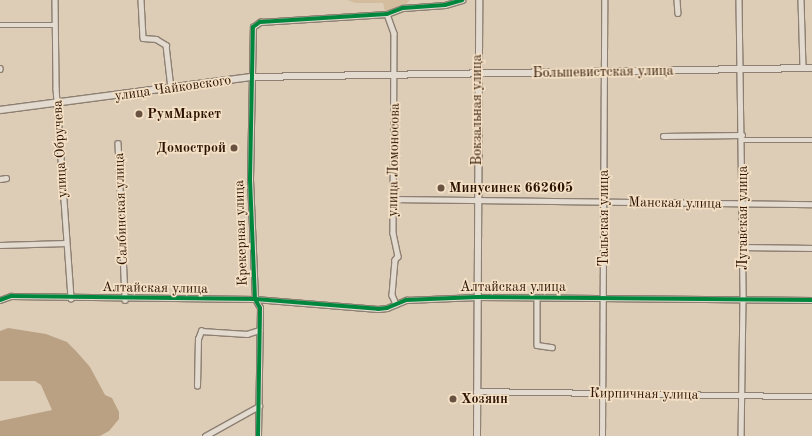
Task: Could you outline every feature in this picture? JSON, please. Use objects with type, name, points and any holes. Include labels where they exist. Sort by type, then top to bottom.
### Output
[{"type":"main road","name":"Большевистская улица","points":[[395,75],[812,68]]},
{"type":"main road","name":"улица Чайковского","points":[[0,110],[252,77],[395,75]]},
{"type":"street","name":"улица Обручева","points":[[55,0],[54,25],[58,103],[66,243],[71,298]]},
{"type":"street","points":[[141,0],[143,38],[156,39],[166,45],[171,88]]},
{"type":"street","points":[[387,14],[403,8],[445,5],[462,0]]},
{"type":"street","name":"Вокзальная улица","points":[[477,436],[477,74],[479,0]]},
{"type":"street","name":"Тальская улица","points":[[602,436],[604,298],[604,0]]},
{"type":"street","points":[[677,0],[678,13]]},
{"type":"street","name":"Лугавская улица","points":[[739,0],[743,298],[741,436]]},
{"type":"street","points":[[801,0],[803,68]]},
{"type":"street","name":"Крекерная улица","points":[[258,436],[260,308],[255,300],[250,179],[253,27],[260,22],[387,14]]},
{"type":"street","name":"улица Ломоносова","points":[[387,14],[394,33],[395,75],[393,234],[398,256],[395,260],[392,295],[396,304]]},
{"type":"street","points":[[0,25],[54,25]]},
{"type":"street","points":[[663,136],[812,140]]},
{"type":"street","name":"Салбинская улица","points":[[118,143],[125,300]]},
{"type":"street","points":[[0,179],[6,178]]},
{"type":"street","name":"Манская улица","points":[[394,199],[812,204]]},
{"type":"street","points":[[0,245],[66,243]]},
{"type":"street","points":[[742,247],[812,248]]},
{"type":"street","name":"Алтайская улица","points":[[0,300],[11,296],[125,300],[255,300],[352,308],[387,308],[406,300],[477,297],[743,298],[812,300]]},
{"type":"street","points":[[537,298],[537,345],[552,347]]},
{"type":"street","points":[[197,386],[198,339],[201,331],[247,334],[259,330]]},
{"type":"street","name":"Кирпичная улица","points":[[476,391],[812,396]]},
{"type":"street","points":[[205,436],[259,406]]},
{"type":"shaded area","points":[[347,0],[410,0],[403,7],[385,11],[383,3],[356,3]]},
{"type":"shaded area","points":[[8,328],[46,334],[67,342],[76,351],[90,367],[105,395],[112,398],[119,412],[119,419],[109,431],[100,436],[0,436],[0,421],[52,410],[41,385],[35,381],[0,381],[0,331]]},
{"type":"cycle path","points":[[258,436],[260,308],[255,299],[250,179],[253,27],[260,22],[387,14],[403,8],[445,5],[462,0]]},
{"type":"cycle path","points":[[0,300],[11,296],[255,299],[378,309],[387,308],[406,300],[477,297],[812,300]]},
{"type":"place","name":"РумМаркет","points":[[139,114]]},
{"type":"place","name":"Домострой","points":[[234,148]]},
{"type":"place","name":"Минусинск 662605","points":[[441,188]]},
{"type":"place","name":"Хозяин","points":[[453,399]]}]
